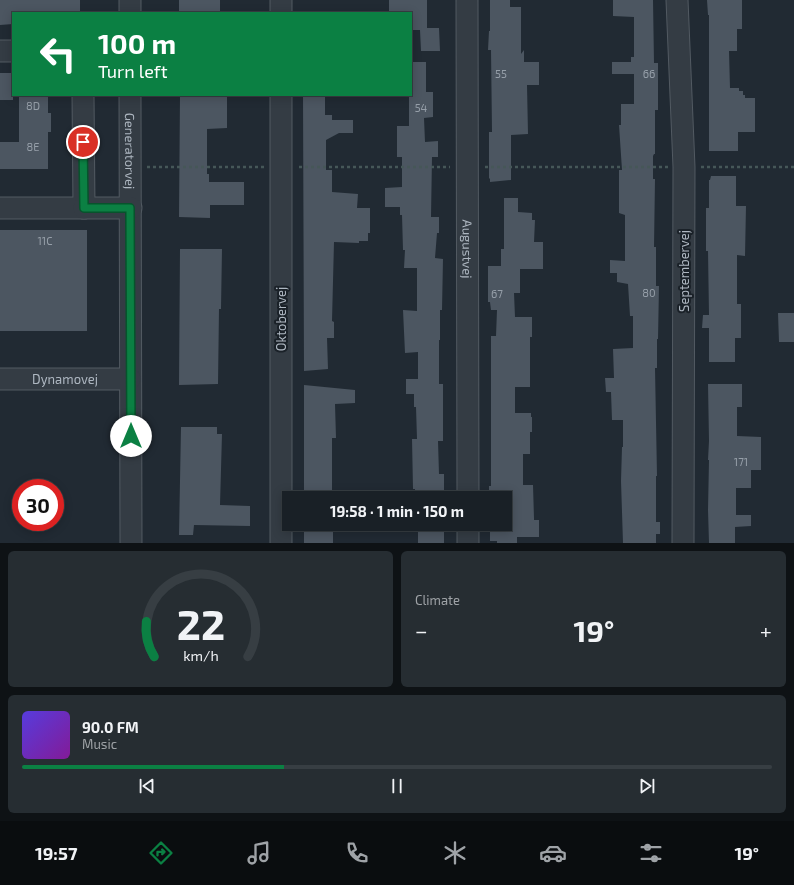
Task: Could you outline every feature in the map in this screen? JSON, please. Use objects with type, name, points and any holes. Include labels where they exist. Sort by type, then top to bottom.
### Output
[{"type":"street","points":[[130,0],[130,12]]},
{"type":"street","points":[[281,0],[281,12]]},
{"type":"street","name":"Augustvej","points":[[467,0],[468,491]]},
{"type":"street","name":"Septembervej","points":[[677,0],[684,167],[684,543]]},
{"type":"street","points":[[0,51],[12,51]]},
{"type":"street","points":[[83,96],[84,208]]},
{"type":"street","name":"Generatorvej","points":[[130,96],[131,543]]},
{"type":"street","name":"Oktobervej","points":[[281,96],[281,543]]},
{"type":"street","points":[[0,208],[130,208]]},
{"type":"street","name":"Dynamovej","points":[[0,379],[130,379]]},
{"type":"street","points":[[468,531],[468,543]]},
{"type":"building","points":[[0,0],[80,0],[80,12],[12,12],[12,24],[0,25]]},
{"type":"building","points":[[179,0],[220,0],[220,12],[179,12]]},
{"type":"building","points":[[389,0],[427,0],[427,28],[439,28],[440,51],[421,51],[420,30],[412,30],[412,12],[389,12]]},
{"type":"building","points":[[490,0],[510,0],[510,7],[521,7],[521,54],[524,50],[524,62],[539,62],[539,85],[527,85],[528,134],[511,135],[511,180],[490,182],[489,132],[492,132],[491,50],[488,50],[490,31]]},
{"type":"building","points":[[613,0],[653,0],[654,63],[658,63],[658,110],[655,110],[655,154],[653,156],[653,179],[655,179],[654,247],[656,247],[656,286],[659,286],[657,368],[655,368],[657,476],[656,522],[660,522],[660,534],[656,534],[656,543],[623,543],[621,481],[623,420],[612,420],[611,392],[606,392],[605,378],[614,378],[613,349],[633,348],[633,316],[630,316],[628,284],[617,282],[617,273],[610,273],[610,260],[625,261],[625,215],[619,213],[619,170],[622,170],[619,125],[621,125],[621,104],[634,104],[634,74],[612,74],[612,62],[631,62],[631,57],[634,57],[634,17],[613,16]]},
{"type":"building","points":[[707,0],[742,0],[742,29],[737,29],[737,51],[729,51],[730,88],[739,88],[739,91],[743,91],[745,98],[755,98],[755,132],[738,132],[738,151],[709,151],[709,15]]},
{"type":"building","points":[[412,62],[426,62],[426,92],[433,92],[433,117],[424,118],[425,142],[438,141],[438,157],[432,157],[431,217],[439,217],[439,233],[437,233],[435,258],[443,259],[442,310],[440,310],[439,340],[439,384],[443,384],[443,441],[438,441],[439,474],[444,474],[444,491],[415,491],[415,489],[413,489],[412,439],[417,439],[416,407],[414,407],[414,394],[406,394],[406,379],[418,379],[418,352],[405,353],[403,310],[417,311],[417,268],[404,268],[405,250],[403,250],[402,215],[400,215],[400,207],[385,207],[385,188],[402,187],[402,157],[397,157],[397,126],[409,126],[409,96],[412,96]]},
{"type":"building","points":[[0,73],[12,73],[13,100],[0,100]]},
{"type":"building","points":[[19,96],[48,96],[48,113],[51,113],[51,132],[48,132],[48,169],[0,169],[0,142],[19,142]]},
{"type":"building","points":[[180,96],[227,96],[227,128],[207,129],[207,174],[209,174],[209,182],[244,182],[244,205],[210,205],[210,218],[179,217]]},
{"type":"building","points":[[303,96],[325,96],[325,115],[332,115],[332,120],[353,120],[353,133],[339,133],[326,140],[326,170],[332,170],[332,192],[358,194],[357,208],[370,208],[370,233],[368,233],[368,241],[359,241],[359,243],[334,242],[332,321],[334,322],[334,338],[327,338],[328,369],[304,371]]},
{"type":"building","points":[[711,176],[736,176],[736,206],[746,206],[745,256],[737,255],[737,304],[741,304],[741,338],[735,338],[735,362],[709,362],[709,328],[702,328],[703,315],[709,315],[708,251],[706,251],[706,208],[709,208],[709,180]]},
{"type":"building","points":[[504,198],[518,198],[518,212],[532,213],[532,220],[535,220],[534,242],[543,242],[543,269],[520,269],[520,293],[514,293],[515,317],[532,317],[532,337],[530,337],[530,387],[515,387],[515,413],[531,413],[532,417],[530,454],[523,454],[523,485],[533,485],[534,520],[539,520],[539,537],[517,537],[517,543],[497,543],[497,541],[490,541],[490,531],[512,531],[512,491],[489,491],[489,486],[491,486],[491,336],[496,336],[497,310],[491,310],[490,302],[488,302],[488,266],[501,266],[501,249],[504,249]]},
{"type":"building","points":[[0,230],[87,230],[87,331],[0,331]]},
{"type":"building","points":[[180,249],[222,249],[221,309],[219,309],[218,384],[179,385]]},
{"type":"building","points":[[778,313],[794,313],[794,342],[779,342]]},
{"type":"building","points":[[708,384],[742,384],[742,407],[737,407],[737,436],[761,437],[761,470],[751,470],[751,488],[736,488],[736,515],[751,515],[751,526],[735,527],[735,543],[709,543]]},
{"type":"building","points":[[304,385],[355,390],[355,403],[335,404],[336,438],[332,438],[332,491],[304,491]]},
{"type":"building","points":[[181,427],[217,427],[217,434],[222,434],[220,505],[250,506],[250,526],[194,525],[193,535],[179,535]]},
{"type":"building","points":[[304,531],[333,531],[333,543],[304,543]]},
{"type":"building","points":[[418,531],[444,531],[444,543],[418,543]]},
{"type":"route","points":[[83,142],[84,208],[130,208],[131,436]]}]
